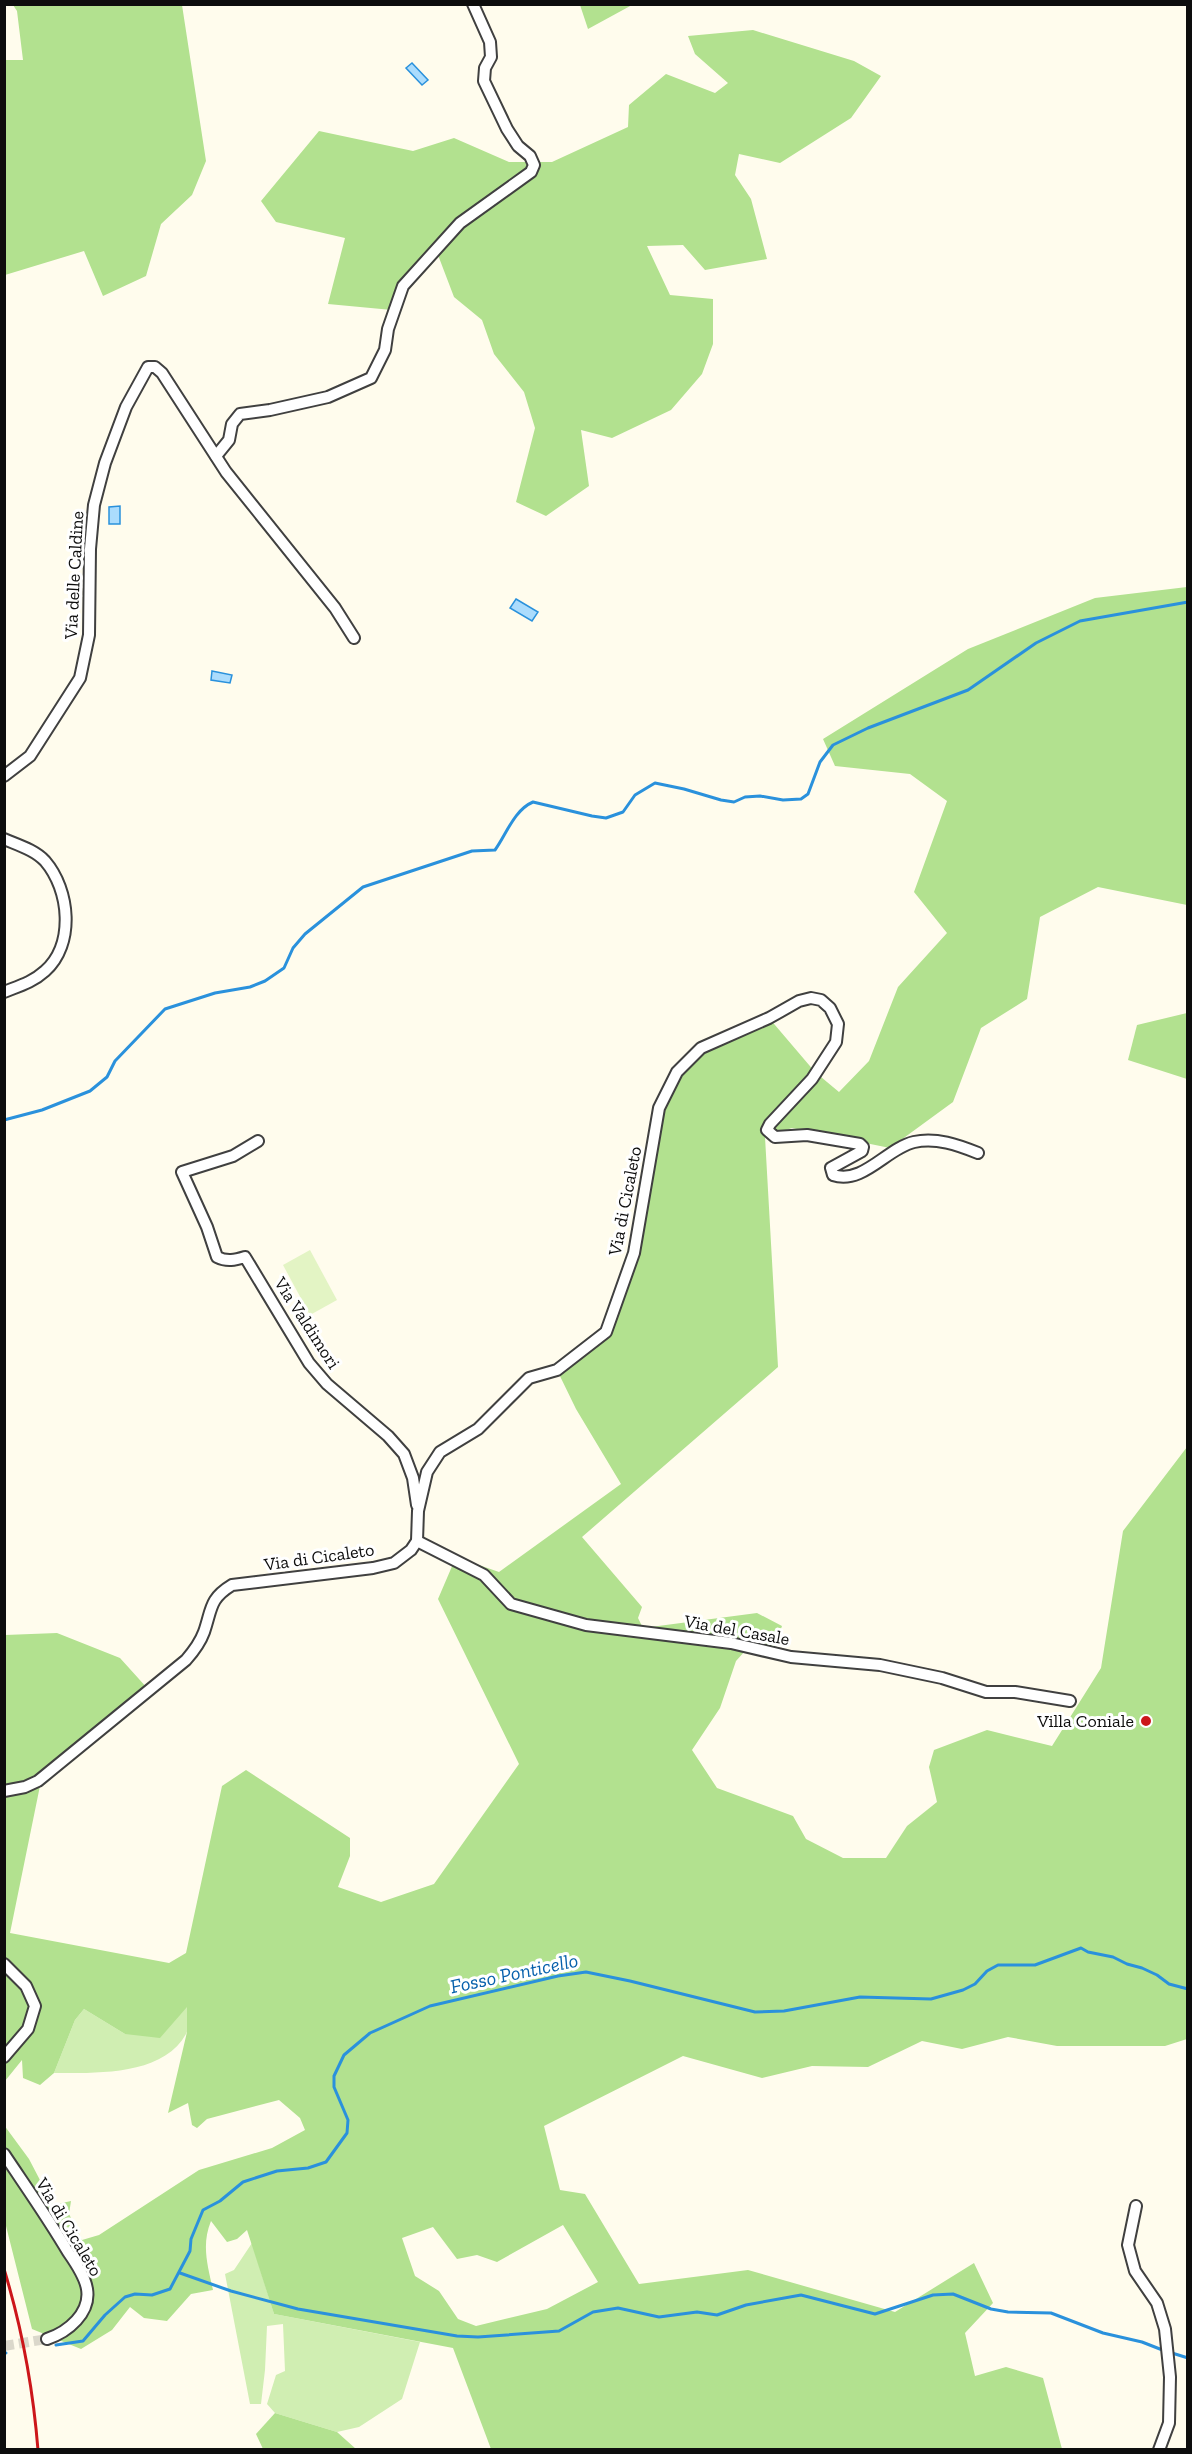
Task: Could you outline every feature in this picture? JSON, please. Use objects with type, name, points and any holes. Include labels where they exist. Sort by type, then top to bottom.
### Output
[{"type":"street","points":[[216,456],[229,440],[232,424],[240,414],[328,397],[371,378],[384,350],[388,329],[403,286],[460,223],[531,172],[534,165],[530,156],[518,146],[507,129],[484,81],[485,68],[491,57],[490,42],[473,4]]},
{"type":"street","name":"Via delle Caldine","points":[[4,777],[30,756],[80,678],[89,635],[90,549],[94,505],[102,472],[126,407],[145,370],[152,366],[162,373],[226,472],[335,608],[354,638]]},
{"type":"street","points":[[4,839],[32,851],[45,862],[62,893],[66,909],[64,937],[54,961],[31,982],[4,992]]},
{"type":"street","name":"Via di Cicaleto","points":[[4,1791],[25,1787],[38,1780],[186,1660],[196,1649],[204,1633],[211,1605],[222,1592],[232,1585],[373,1568],[394,1563],[411,1550],[417,1541],[418,1511],[427,1472],[440,1452],[478,1429],[529,1378],[557,1370],[606,1332],[634,1253],[659,1108],[677,1072],[701,1048],[769,1018],[799,1001],[810,998],[820,1000],[830,1008],[838,1024],[836,1042],[812,1079],[770,1124],[767,1130],[770,1135],[775,1137],[813,1136],[860,1144],[862,1151],[831,1168],[833,1175],[838,1177],[860,1172],[902,1146],[922,1141],[957,1145],[978,1153]]},
{"type":"street","name":"Via Valdimori","points":[[258,1141],[233,1156],[182,1172],[206,1224],[217,1257],[223,1260],[245,1257],[309,1363],[327,1384],[388,1436],[404,1454],[413,1478],[418,1511]]},
{"type":"street","name":"Via del Casale","points":[[417,1541],[484,1575],[511,1604],[586,1625],[731,1643],[791,1657],[880,1665],[942,1678],[986,1692],[1015,1692],[1070,1701]]},
{"type":"street","points":[[4,1964],[26,1986],[35,2006],[28,2029],[4,2057]]},
{"type":"street","name":"Via di Cicaleto","points":[[4,2154],[50,2222],[87,2288],[86,2305],[80,2316],[68,2328],[47,2339]]},
{"type":"street","points":[[1136,2206],[1128,2245],[1135,2271],[1157,2303],[1165,2329],[1170,2377],[1169,2423],[1159,2450]]},
{"type":"green space","points":[[580,4],[632,5],[588,29]]},
{"type":"green space","points":[[13,5],[182,5],[206,161],[192,195],[161,224],[146,276],[103,296],[84,251],[5,275],[5,60],[23,60],[17,11]]},
{"type":"green space","points":[[753,30],[854,61],[881,76],[851,118],[780,163],[739,154],[735,175],[751,199],[767,259],[705,270],[683,245],[647,246],[670,295],[713,299],[713,344],[702,374],[671,410],[612,438],[581,430],[589,486],[546,516],[516,502],[535,428],[524,392],[494,354],[482,320],[454,297],[438,255],[430,247],[403,280],[392,310],[328,304],[345,238],[276,222],[261,201],[319,131],[413,151],[454,138],[509,162],[552,162],[628,127],[629,105],[666,74],[715,93],[728,83],[695,54],[688,36]]},
{"type":"green space","points":[[1187,587],[1187,905],[1098,887],[1040,917],[1027,999],[981,1028],[953,1102],[890,1148],[792,1128],[765,1137],[778,1367],[582,1537],[642,1607],[638,1618],[643,1628],[757,1613],[782,1626],[774,1649],[745,1651],[736,1661],[720,1708],[692,1750],[717,1788],[793,1816],[806,1839],[843,1858],[886,1858],[907,1826],[937,1802],[929,1767],[934,1750],[987,1730],[1052,1746],[1101,1668],[1123,1531],[1187,1447],[1187,2039],[1165,2046],[1057,2046],[1008,2037],[962,2049],[922,2041],[868,2067],[812,2066],[762,2078],[683,2056],[544,2126],[560,2190],[585,2194],[639,2284],[748,2270],[895,2312],[974,2263],[993,2303],[965,2333],[975,2376],[1006,2367],[1043,2378],[1062,2449],[491,2449],[453,2348],[274,2314],[247,2230],[237,2239],[227,2242],[211,2221],[206,2247],[213,2290],[191,2294],[167,2321],[144,2318],[130,2307],[112,2330],[81,2349],[32,2329],[5,2222],[4,2125],[29,2159],[53,2205],[71,2201],[69,2214],[82,2240],[99,2235],[199,2170],[272,2148],[305,2130],[300,2118],[279,2100],[207,2119],[197,2128],[192,2125],[188,2103],[168,2113],[187,2032],[187,2007],[160,2038],[125,2034],[84,2009],[75,2020],[54,2073],[40,2085],[23,2078],[22,2060],[5,2081],[5,1635],[57,1633],[120,1658],[148,1689],[42,1776],[10,1933],[169,1963],[186,1953],[222,1786],[246,1770],[350,1838],[350,1856],[338,1887],[381,1902],[434,1884],[519,1764],[438,1599],[456,1557],[499,1572],[621,1484],[576,1409],[557,1370],[606,1332],[634,1253],[659,1108],[701,1048],[769,1018],[815,1072],[839,1092],[869,1061],[898,987],[947,933],[914,892],[947,801],[910,774],[835,766],[823,739],[968,649],[1095,598]],"holes":[[[563,2225],[598,2282],[547,2309],[476,2326],[458,2319],[439,2291],[415,2276],[402,2238],[433,2227],[457,2259],[477,2255],[497,2262]]]},
{"type":"green space","points":[[1187,1013],[1187,1079],[1128,1060],[1137,1025]]},
{"type":"green space","points":[[310,1250],[337,1300],[310,1315],[283,1265]]},
{"type":"green space","points":[[187,2006],[186,2034],[175,2048],[162,2058],[145,2065],[108,2072],[54,2073],[75,2020],[84,2009],[125,2034]]},
{"type":"green space","points":[[252,2243],[274,2314],[420,2342],[402,2399],[359,2427],[337,2432],[275,2413],[267,2404],[276,2375],[285,2371],[283,2324],[267,2326],[261,2404],[250,2404],[225,2274],[234,2270]]},
{"type":"green space","points":[[275,2413],[337,2432],[356,2449],[263,2449],[256,2434]]},
{"type":"water","points":[[412,63],[428,80],[422,85],[406,68]]},
{"type":"water","points":[[120,506],[120,524],[109,524],[109,507]]},
{"type":"water","points":[[516,599],[538,612],[532,621],[510,608]]},
{"type":"water","points":[[212,671],[232,675],[230,683],[211,680]]},
{"type":"waterway","points":[[4,1120],[42,1110],[90,1091],[107,1077],[115,1061],[165,1009],[215,993],[250,987],[265,981],[284,968],[293,948],[305,934],[363,887],[472,851],[495,850],[516,817],[533,802],[606,818],[623,812],[635,795],[655,783],[734,802],[745,797],[760,796],[783,800],[801,799],[808,794],[820,762],[833,745],[868,728],[968,690],[1036,643],[1080,621],[1188,602]]},
{"type":"waterway","name":"Fosso Ponticello","points":[[56,2345],[83,2341],[105,2315],[125,2297],[135,2294],[152,2295],[170,2289],[190,2251],[191,2239],[203,2210],[220,2201],[243,2182],[277,2171],[308,2168],[326,2162],[347,2133],[348,2120],[334,2087],[334,2076],[344,2055],[370,2033],[430,2006],[558,1976],[586,1972],[755,2012],[784,2011],[860,1997],[931,1999],[963,1990],[975,1984],[987,1971],[998,1965],[1035,1965],[1081,1948],[1142,1968],[1169,1984],[1188,1989]]},
{"type":"waterway","points":[[180,2273],[231,2291],[298,2309],[457,2336],[478,2337],[559,2331],[593,2312],[618,2308],[659,2317],[697,2312],[717,2315],[746,2305],[801,2295],[875,2314],[933,2295],[953,2294],[991,2309],[1008,2312],[1051,2313],[1103,2333],[1142,2342],[1165,2351]]},
{"type":"waterway","points":[[1172,2353],[1188,2358]]},
{"type":"tunnel","points":[[4,2346],[47,2339]]},
{"type":"railway","points":[[4,2269],[26,2358],[38,2450]]},
{"type":"place","name":"Villa Coniale","points":[[1146,1721]]}]
